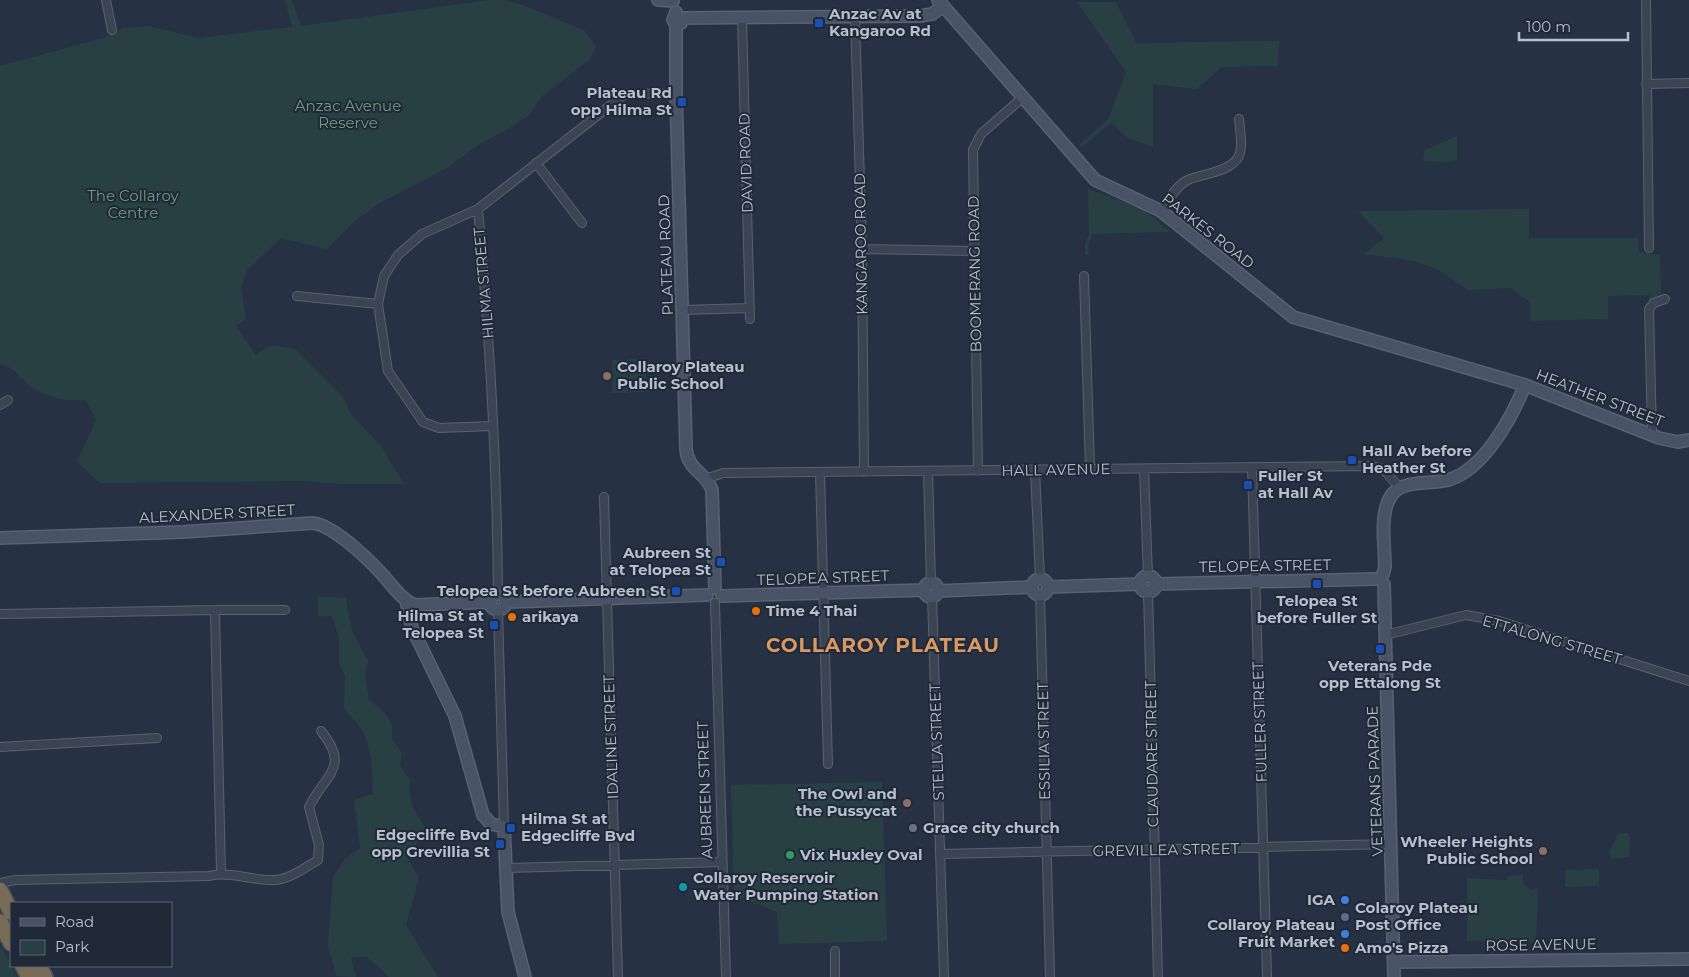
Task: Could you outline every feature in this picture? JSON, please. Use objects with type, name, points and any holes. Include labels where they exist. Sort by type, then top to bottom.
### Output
[{"type":"highway","points":[[0,890],[10,910]]},
{"type":"highway","points":[[0,922],[10,941]]},
{"type":"street","points":[[106,0],[112,30]]},
{"type":"street","points":[[658,0],[677,11],[742,18],[928,15],[940,3]]},
{"type":"street","points":[[1646,0],[1649,248]]},
{"type":"street","points":[[1646,12],[1653,0]]},
{"type":"street","name":"PARKES ROAD","points":[[940,3],[1095,180],[1161,211],[1293,317],[1525,385]]},
{"type":"street","name":"PLATEAU ROAD","points":[[677,11],[676,93],[687,454],[690,464],[705,479]]},
{"type":"street","name":"KANGAROO ROAD","points":[[855,17],[862,249],[864,472]]},
{"type":"street","name":"DAVID ROAD","points":[[742,18],[750,319]]},
{"type":"street","points":[[1646,84],[1689,83]]},
{"type":"street","name":"HILMA STREET","points":[[504,827],[497,478],[487,310],[478,209],[625,94],[676,93]]},
{"type":"street","name":"BOOMERANG ROAD","points":[[978,471],[973,150],[982,134],[1022,98]]},
{"type":"street","points":[[1161,211],[1181,184],[1188,179],[1227,169],[1236,162],[1242,141],[1239,119]]},
{"type":"street","points":[[536,163],[582,222]]},
{"type":"street","points":[[478,209],[422,234],[398,255],[384,276],[378,304],[388,371],[423,422],[440,428],[493,426]]},
{"type":"street","points":[[862,249],[974,251]]},
{"type":"street","points":[[1084,276],[1090,469]]},
{"type":"street","points":[[297,296],[378,304]]},
{"type":"street","points":[[1652,435],[1650,309],[1654,303],[1664,299]]},
{"type":"street","points":[[682,310],[750,308]]},
{"type":"street","name":"HEATHER STREET","points":[[1400,488],[1448,480],[1473,464],[1490,448],[1519,399],[1525,385],[1668,441],[1689,440]]},
{"type":"street","points":[[0,405],[8,400]]},
{"type":"street","name":"HALL AVENUE","points":[[705,479],[723,474],[820,472],[1372,466],[1383,470],[1400,488]]},
{"type":"street","name":"FULLER STREET","points":[[1252,467],[1267,977]]},
{"type":"street","name":"CLAUDARE STREET","points":[[1144,469],[1158,977]]},
{"type":"street","name":"ESSILIA STREET","points":[[1035,470],[1040,587],[1050,977]]},
{"type":"street","name":"STELLA STREET","points":[[928,471],[944,977]]},
{"type":"street","points":[[820,472],[828,764]]},
{"type":"street","name":"AUBREEN STREET","points":[[705,479],[712,490],[726,977]]},
{"type":"street","name":"VETERANS PARADE","points":[[1394,977],[1386,635],[1380,579],[1385,567],[1386,504],[1391,494],[1400,488]]},
{"type":"street","name":"IDALINE STREET","points":[[604,497],[618,977]]},
{"type":"street","name":"ALEXANDER STREET","points":[[0,538],[183,532],[318,524],[334,532],[381,572],[406,600]]},
{"type":"street","name":"TELOPEA STREET","points":[[406,600],[414,604],[1380,579]]},
{"type":"street","points":[[406,600],[412,628],[455,716],[483,815],[491,824],[504,827],[508,912],[525,977]]},
{"type":"street","points":[[215,610],[221,873]]},
{"type":"street","points":[[0,614],[285,610]]},
{"type":"street","name":"ETTALONG STREET","points":[[1386,635],[1431,622],[1466,616],[1474,617],[1499,621],[1689,681]]},
{"type":"street","points":[[0,883],[15,880],[209,876],[221,873],[276,880],[301,870],[318,860],[319,844],[309,807],[331,775],[335,760],[332,745],[321,730]]},
{"type":"street","points":[[0,747],[157,738]]},
{"type":"street","name":"GREVILLEA STREET","points":[[941,854],[1392,844]]},
{"type":"street","points":[[505,868],[722,862]]},
{"type":"street","points":[[834,951],[835,977]]},
{"type":"street","name":"ROSE AVENUE","points":[[1394,962],[1689,958]]},
{"type":"green space","points":[[285,0],[292,0],[301,26],[489,0],[503,0],[520,4],[584,30],[596,47],[590,59],[541,97],[530,114],[513,126],[478,145],[447,168],[380,203],[357,219],[327,249],[281,238],[248,269],[241,287],[246,319],[236,326],[256,355],[270,345],[295,349],[344,398],[350,413],[381,446],[404,484],[341,484],[302,481],[100,483],[77,462],[96,420],[86,400],[64,400],[43,394],[26,383],[5,365],[0,364],[0,66],[104,38],[123,28],[148,26],[198,38],[292,27]]},
{"type":"green space","points":[[1077,2],[1116,2],[1136,43],[1279,41],[1278,66],[1222,67],[1196,89],[1153,84],[1153,147],[1128,138],[1111,122],[1081,148],[1079,145],[1109,118],[1126,72]]},
{"type":"green space","points":[[1457,136],[1457,160],[1444,162],[1423,161],[1425,150]]},
{"type":"green space","points":[[1088,189],[1143,209],[1170,232],[1093,234],[1088,245],[1089,255],[1085,255],[1085,244],[1089,234]]},
{"type":"green space","points":[[1529,209],[1529,238],[1638,238],[1639,252],[1660,255],[1661,296],[1649,300],[1650,295],[1608,296],[1608,319],[1530,321],[1530,302],[1510,288],[1468,290],[1440,271],[1415,261],[1364,254],[1384,238],[1358,211]]},
{"type":"green space","points":[[629,359],[646,359],[646,392],[630,392]]},
{"type":"green space","points":[[612,360],[628,360],[628,393],[612,393]]},
{"type":"green space","points":[[318,596],[346,598],[351,629],[368,661],[365,676],[369,700],[384,712],[390,720],[392,739],[402,753],[400,766],[410,780],[411,801],[416,813],[429,832],[415,845],[408,859],[419,877],[406,925],[438,977],[389,977],[366,956],[351,958],[356,977],[336,976],[328,944],[333,877],[345,859],[360,848],[354,800],[373,794],[372,769],[366,738],[354,719],[344,709],[345,675],[339,663],[339,639],[332,616],[318,617]]},
{"type":"green space","points":[[882,782],[887,941],[779,944],[777,912],[734,895],[731,785]]},
{"type":"green space","points":[[1619,833],[1628,833],[1630,839],[1629,857],[1612,859],[1609,852]]},
{"type":"green space","points":[[1599,869],[1599,886],[1565,887],[1565,870]]},
{"type":"green space","points":[[1523,875],[1523,883],[1531,890],[1538,889],[1536,942],[1467,941],[1467,878],[1507,880],[1507,876]]},
{"type":"green space","points":[[0,944],[10,967],[12,967],[17,977],[0,977]]},
{"type":"place","name":"Anzac Av at Kangaroo Rd","points":[[819,23]]},
{"type":"place","name":"Plateau Rd opp Hilma St","points":[[682,102]]},
{"type":"place","name":"Collaroy Plateau Public School","points":[[607,376]]},
{"type":"place","name":"Hall Av before Heather St","points":[[1352,460]]},
{"type":"place","name":"Fuller St at Hall Av","points":[[1248,485]]},
{"type":"place","name":"Aubreen St at Telopea St","points":[[721,562]]},
{"type":"place","name":"Telopea St before Fuller St","points":[[1317,584]]},
{"type":"place","name":"Telopea St before Aubreen St","points":[[676,591]]},
{"type":"place","name":"Time 4 Thai","points":[[756,611]]},
{"type":"place","name":"arikaya","points":[[512,617]]},
{"type":"place","name":"Hilma St at Telopea St","points":[[494,625]]},
{"type":"place","name":"Veterans Pde opp Ettalong St","points":[[1380,649]]},
{"type":"place","name":"The Owl and the Pussycat","points":[[907,803]]},
{"type":"place","name":"Hilma St at Edgecliffe Bvd","points":[[511,828]]},
{"type":"place","name":"Grace city church","points":[[913,828]]},
{"type":"place","name":"Edgecliffe Bvd opp Grevillia St","points":[[500,844]]},
{"type":"place","name":"Wheeler Heights Public School","points":[[1543,851]]},
{"type":"place","name":"Vix Huxley Oval","points":[[790,855]]},
{"type":"place","name":"Collaroy Reservoir Water Pumping Station","points":[[683,887]]},
{"type":"place","name":"IGA","points":[[1345,900]]},
{"type":"place","name":"Colaroy Plateau Post Office","points":[[1345,917]]},
{"type":"place","name":"Collaroy Plateau Fruit Market","points":[[1345,934]]},
{"type":"place","name":"Amo's Pizza","points":[[1345,948]]},
{"type":"district","name":"COLLAROY PLATEAU","points":[[883,645]]},
{"type":"park label","name":"Anzac Avenue Reserve","points":[[348,114]]},
{"type":"park label","name":"The Collaroy Centre","points":[[133,204]]}]
